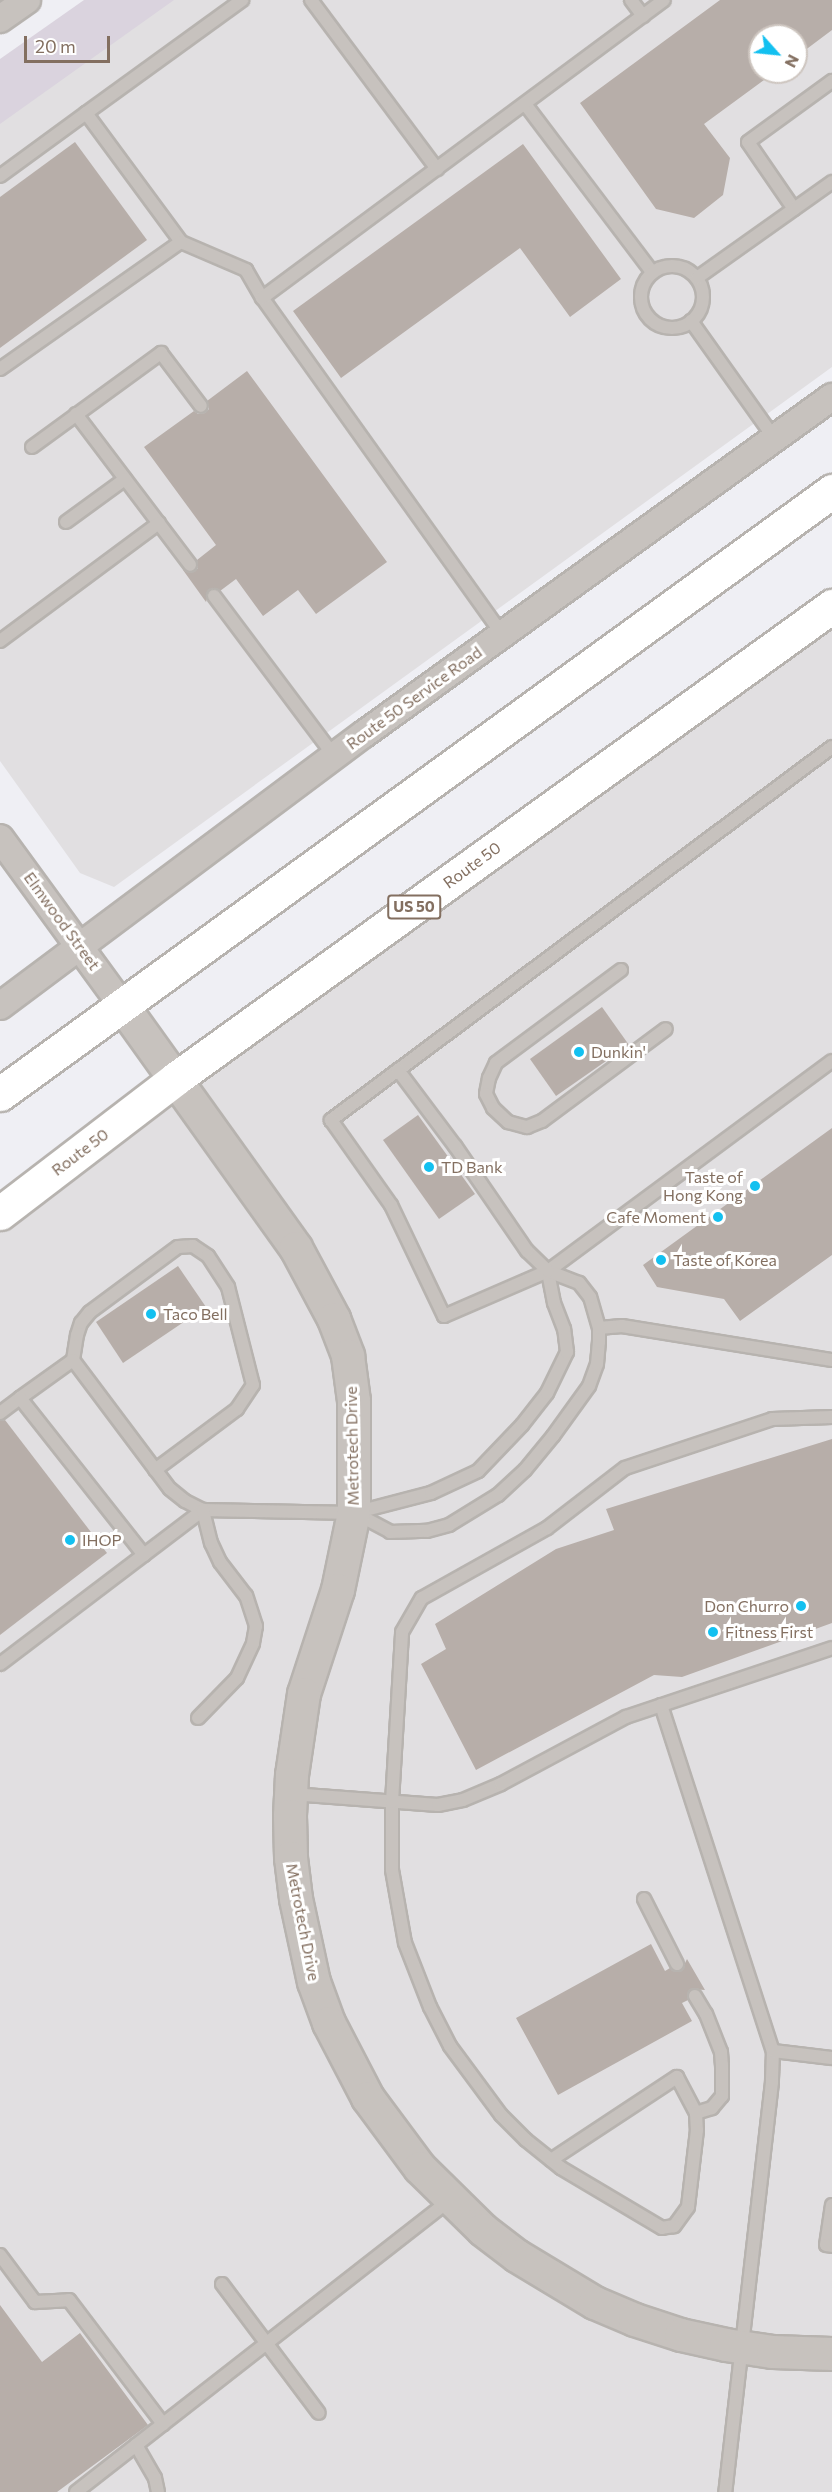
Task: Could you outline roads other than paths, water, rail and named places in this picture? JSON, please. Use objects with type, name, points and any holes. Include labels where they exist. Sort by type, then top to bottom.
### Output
[{"type":"highway","points":[[0,1094],[832,491]]},
{"type":"highway","name":"Route 50","points":[[0,1213],[175,1079],[832,606]]},
{"type":"street","points":[[0,20],[27,0]]},
{"type":"street","name":"Route 50 Service Road","points":[[0,1006],[334,756],[832,397]]},
{"type":"street","name":"Elmwood Street","points":[[0,838],[81,945],[122,1005]]},
{"type":"street","name":"Metrotech Drive","points":[[122,1005],[296,1248],[334,1319],[348,1356],[354,1401],[354,1513],[338,1590],[304,1694],[291,1794],[291,1858],[296,1899],[314,1982],[329,2023],[368,2098],[392,2133],[450,2200],[517,2256],[595,2303],[635,2320],[681,2335],[773,2352],[832,2354]]},
{"type":"lane","points":[[0,176],[242,0]]},
{"type":"lane","points":[[311,0],[436,169]]},
{"type":"lane","points":[[631,0],[643,16]]},
{"type":"lane","points":[[262,298],[664,0]]},
{"type":"lane","points":[[794,209],[748,142],[832,81]]},
{"type":"lane","points":[[525,104],[652,272]]},
{"type":"lane","points":[[86,112],[181,242],[246,270],[262,298],[502,634]]},
{"type":"lane","points":[[697,278],[832,182]]},
{"type":"lane","points":[[0,369],[181,242]]},
{"type":"lane","points":[[667,266],[678,266],[688,270],[697,278],[703,297],[701,308],[691,321],[671,328],[660,326],[650,319],[643,309],[640,298],[644,284],[652,272],[667,266]]},
{"type":"lane","points":[[691,321],[774,438]]},
{"type":"lane","points":[[32,447],[161,353],[201,406]]},
{"type":"lane","points":[[76,414],[190,565]]},
{"type":"lane","points":[[66,522],[125,479]]},
{"type":"lane","points":[[1,638],[159,523]]},
{"type":"lane","points":[[214,596],[334,756]]},
{"type":"lane","points":[[832,747],[331,1120],[391,1205],[444,1316],[548,1271],[832,1060]]},
{"type":"lane","points":[[621,970],[496,1063],[489,1078],[486,1094],[493,1108],[508,1122],[527,1127],[542,1121],[666,1029]]},
{"type":"lane","points":[[354,1513],[390,1532],[426,1531],[449,1525],[498,1495],[525,1470],[553,1436],[589,1386],[597,1364],[599,1328],[590,1297],[579,1282],[548,1271],[527,1251],[455,1146],[398,1070]]},
{"type":"lane","points":[[0,1413],[73,1360],[77,1335],[90,1312],[178,1247],[193,1246],[208,1256],[228,1287],[253,1385],[237,1409],[154,1470]]},
{"type":"lane","points":[[73,1360],[154,1470],[185,1502],[203,1510],[354,1513],[431,1493],[478,1471],[522,1425],[547,1393],[567,1353],[564,1329],[554,1303],[548,1271]]},
{"type":"lane","points":[[599,1328],[622,1326],[832,1360]]},
{"type":"lane","points":[[20,1398],[144,1555]]},
{"type":"lane","points":[[551,2160],[677,2077],[696,2113],[698,2130],[688,2207],[674,2226],[662,2228],[635,2215],[551,2160],[501,2115],[450,2046],[430,2007],[405,1943],[392,1870],[392,1802],[402,1632],[422,1598],[548,1528],[625,1468],[772,1419],[832,1418]]},
{"type":"lane","points":[[0,1664],[203,1510]]},
{"type":"lane","points":[[198,1718],[237,1678],[253,1643],[256,1626],[246,1596],[220,1562],[211,1543],[203,1510]]},
{"type":"lane","points":[[291,1794],[438,1805],[463,1800],[501,1784],[626,1717],[832,1648]]},
{"type":"lane","points":[[661,1705],[774,2051],[725,2492]]},
{"type":"lane","points":[[644,1899],[677,1964]]},
{"type":"lane","points":[[695,1996],[706,2014],[720,2052],[722,2065],[722,2096],[712,2108],[696,2113]]},
{"type":"lane","points":[[774,2051],[832,2058]]},
{"type":"lane","points":[[76,2492],[450,2200]]},
{"type":"lane","points":[[832,2205],[826,2245],[832,2246]]},
{"type":"lane","points":[[0,2255],[35,2302],[69,2300],[163,2424]]},
{"type":"lane","points":[[222,2284],[320,2413]]},
{"type":"lane","points":[[136,2445],[155,2478],[158,2492]]},
{"type":"place","name":"Dunkin'","points":[[579,1052]]},
{"type":"place","name":"TD Bank","points":[[429,1167]]},
{"type":"place","name":"Taste of Hong Kong","points":[[755,1186]]},
{"type":"place","name":"Cafe Moment","points":[[718,1217]]},
{"type":"place","name":"Taste of Korea","points":[[661,1260]]},
{"type":"place","name":"Taco Bell","points":[[151,1314]]},
{"type":"place","name":"IHOP","points":[[70,1540]]},
{"type":"place","name":"Don Churro","points":[[801,1606]]},
{"type":"place","name":"Fitness First","points":[[713,1632]]}]
